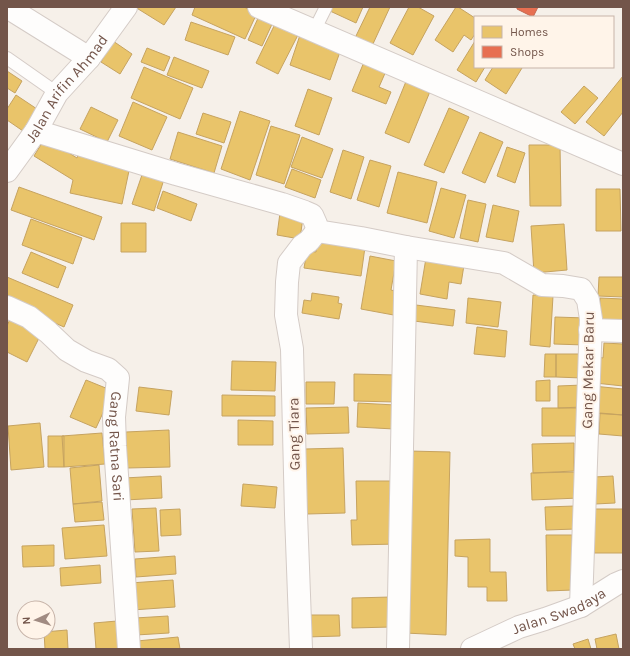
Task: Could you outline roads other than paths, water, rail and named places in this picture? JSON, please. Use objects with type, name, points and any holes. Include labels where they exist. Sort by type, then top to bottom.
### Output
[{"type":"street","points":[[7,7],[89,58]]},
{"type":"street","name":"Jalan Arifin Ahmad","points":[[7,171],[36,131],[57,92],[89,58],[126,7]]},
{"type":"street","points":[[259,7],[594,150],[623,164]]},
{"type":"street","points":[[36,131],[305,212],[312,215],[317,231]]},
{"type":"street","name":"Gang Mekar Baru","points":[[317,231],[504,263],[542,285],[563,286],[581,290],[588,300],[591,319],[581,606]]},
{"type":"street","name":"Gang Tiara","points":[[301,649],[292,350],[286,315],[287,282],[289,263],[302,246],[309,241],[317,231]]},
{"type":"street","points":[[398,649],[406,247]]},
{"type":"street","name":"Gang Ratna Sari","points":[[7,307],[29,317],[67,350],[86,361],[108,369],[118,378],[114,417],[115,446],[129,649]]},
{"type":"street","points":[[590,330],[623,331]]},
{"type":"street","name":"Jalan Swadaya","points":[[472,649],[519,627],[545,620],[581,606],[623,581]]},
{"type":"lane","points":[[314,31],[326,7]]},
{"type":"lane","points":[[7,58],[57,92]]}]
